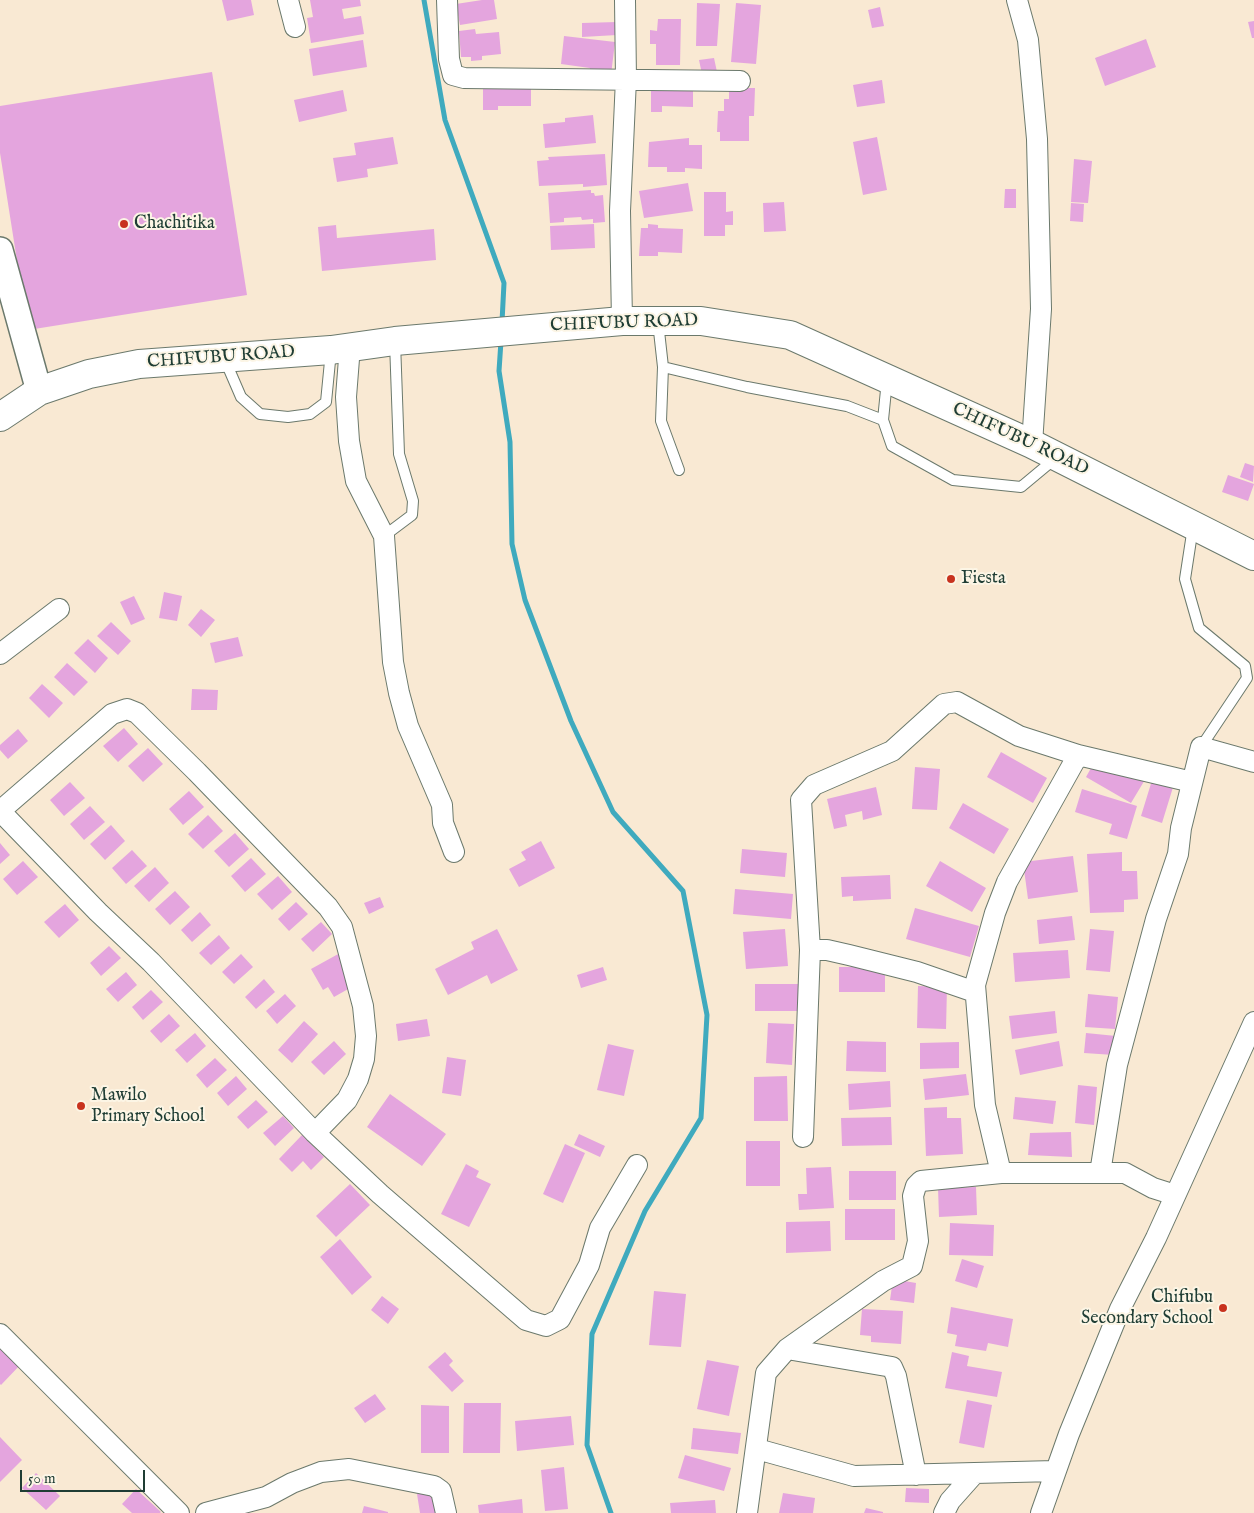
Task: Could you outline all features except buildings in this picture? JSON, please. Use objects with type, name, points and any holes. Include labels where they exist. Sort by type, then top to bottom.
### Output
[{"type":"main road","name":"CHIFUBU ROAD","points":[[0,417],[39,391],[89,374],[130,366],[223,356],[341,348],[532,328],[622,321],[701,321],[790,335],[1032,444],[1254,556]]},
{"type":"street","points":[[288,0],[294,27]]},
{"type":"street","points":[[447,0],[449,58],[453,76],[464,78],[740,81]]},
{"type":"street","points":[[622,321],[620,211],[626,79],[625,0]]},
{"type":"street","points":[[1017,0],[1028,40],[1037,139],[1041,309],[1032,444]]},
{"type":"street","points":[[0,250],[39,391]]},
{"type":"street","points":[[341,348],[349,441],[356,481],[384,536],[393,662],[399,693],[408,726],[442,805],[443,823],[454,852]]},
{"type":"street","points":[[0,654],[59,609]]},
{"type":"street","points":[[803,1137],[810,950],[801,800],[814,784],[892,751],[944,704],[957,702],[1018,736],[1078,755],[1192,782]]},
{"type":"street","points":[[315,1133],[347,1100],[358,1079],[364,1059],[366,1036],[363,1006],[342,927],[328,907],[137,713],[127,709],[112,714],[0,811],[98,912],[152,962],[315,1133],[380,1194],[526,1320],[546,1326],[560,1319],[589,1265],[600,1228],[637,1164]]},
{"type":"street","points":[[1100,1173],[1117,1065],[1156,919],[1178,854],[1181,828],[1201,747],[1254,762]]},
{"type":"street","points":[[1001,1172],[985,1105],[975,992],[980,965],[1007,882],[1078,755]]},
{"type":"street","points":[[810,950],[827,950],[883,964],[975,992]]},
{"type":"street","points":[[1041,1513],[1054,1471],[1120,1309],[1176,1195],[1254,1022]]},
{"type":"street","points":[[747,1513],[766,1373],[787,1349],[883,1281],[912,1266],[918,1241],[913,1196],[916,1186],[921,1181],[1001,1172],[1125,1173],[1153,1188],[1176,1195]]},
{"type":"street","points":[[0,1334],[179,1513]]},
{"type":"street","points":[[787,1349],[892,1367],[896,1376],[916,1476]]},
{"type":"street","points":[[757,1449],[854,1476],[916,1476],[1054,1471]]},
{"type":"street","points":[[206,1513],[266,1497],[292,1483],[321,1472],[349,1469],[434,1486],[441,1491],[446,1513]]},
{"type":"street","points":[[944,1513],[950,1501],[974,1474]]},
{"type":"lane","points":[[658,321],[664,367],[661,422],[679,470]]},
{"type":"lane","points":[[384,536],[412,515],[413,501],[399,454],[396,341]]},
{"type":"lane","points":[[223,356],[241,397],[260,414],[288,417],[310,414],[326,402],[341,348]]},
{"type":"lane","points":[[664,367],[847,406],[883,420]]},
{"type":"lane","points":[[887,379],[883,420],[892,446],[953,480],[1021,488],[1057,457]]},
{"type":"lane","points":[[1193,526],[1185,578],[1199,628],[1245,666],[1247,678],[1201,747]]},
{"type":"waterway","points":[[424,0],[445,120],[504,283],[502,322]]},
{"type":"waterway","points":[[501,341],[499,371],[510,442],[512,544],[525,600],[571,721],[613,812],[683,891],[707,1015],[701,1118],[645,1211],[592,1334],[587,1445],[611,1513]]},
{"type":"place","name":"Chachitika","points":[[124,224]]},
{"type":"place","name":"Fiesta","points":[[951,579]]},
{"type":"place","name":"Mawilo Primary School","points":[[81,1106]]},
{"type":"place","name":"Chifubu Secondary School","points":[[1223,1308]]}]
